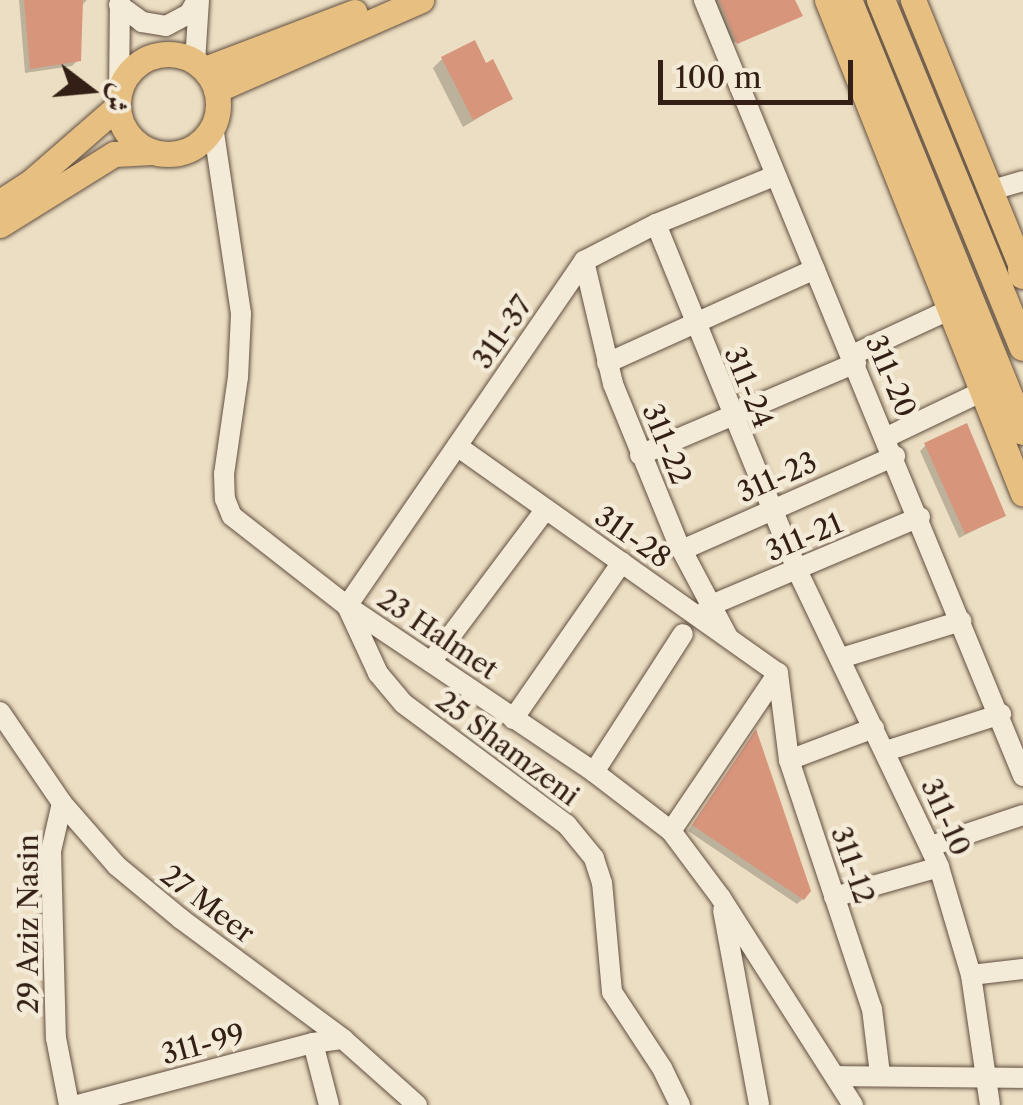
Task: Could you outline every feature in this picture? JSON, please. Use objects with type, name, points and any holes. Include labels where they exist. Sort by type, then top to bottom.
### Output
[{"type":"highway","points":[[848,0],[996,394]]},
{"type":"highway","points":[[881,0],[1023,347]]},
{"type":"highway","points":[[951,309],[996,394],[1023,431]]},
{"type":"main road","points":[[205,74],[386,0]]},
{"type":"main road","points":[[205,74],[422,0]]},
{"type":"main road","points":[[827,0],[951,309]]},
{"type":"main road","points":[[912,0],[1023,272]]},
{"type":"main road","points":[[0,202],[32,182],[119,100],[130,72],[149,58],[172,54],[205,74]]},
{"type":"main road","points":[[0,226],[114,154],[188,150],[213,126],[205,74]]},
{"type":"main road","points":[[119,100],[125,129],[152,152]]},
{"type":"main road","points":[[996,394],[1023,494]]},
{"type":"street","points":[[120,3],[142,22],[166,26],[188,14],[198,0]]},
{"type":"street","points":[[198,0],[205,74]]},
{"type":"street","name":"311-20","points":[[704,0],[774,176],[891,446],[1023,776]]},
{"type":"street","points":[[119,100],[120,3]]},
{"type":"street","name":"23 Halmet","points":[[213,126],[241,314],[225,499],[238,522],[347,606],[594,772],[671,830],[721,898],[853,1105]]},
{"type":"street","name":"311-37","points":[[347,606],[584,261],[656,224],[774,176]]},
{"type":"street","points":[[992,190],[1023,181]]},
{"type":"street","name":"311-24","points":[[656,224],[731,417],[797,570]]},
{"type":"street","name":"311-22","points":[[584,261],[607,363],[705,612],[728,637],[778,673]]},
{"type":"street","points":[[607,363],[815,269]]},
{"type":"street","points":[[640,455],[854,360],[951,309]]},
{"type":"street","name":"311-23","points":[[682,550],[996,394]]},
{"type":"street","name":"311-28","points":[[457,446],[622,562],[705,612]]},
{"type":"street","points":[[430,662],[546,509]]},
{"type":"street","name":"311-21","points":[[705,612],[920,517]]},
{"type":"street","points":[[514,719],[622,562]]},
{"type":"street","name":"311-10","points":[[797,570],[939,867],[972,975],[990,1105]]},
{"type":"street","name":"25 Shamzeni","points":[[347,606],[378,673],[403,703],[580,838],[602,883],[612,992],[662,1068],[680,1105]]},
{"type":"street","points":[[840,658],[961,621]]},
{"type":"street","points":[[594,772],[683,634]]},
{"type":"street","points":[[671,830],[778,673]]},
{"type":"street","name":"311-12","points":[[778,673],[789,760],[872,1010],[880,1074]]},
{"type":"street","name":"27 Meer","points":[[0,712],[62,803],[148,894],[343,1039],[417,1105]]},
{"type":"street","points":[[886,752],[1001,714]]},
{"type":"street","points":[[789,760],[874,728]]},
{"type":"street","name":"29 Aziz Nasin","points":[[62,803],[51,851],[56,1038],[69,1105]]},
{"type":"street","points":[[931,846],[1023,816]]},
{"type":"street","points":[[834,897],[939,867]]},
{"type":"street","points":[[721,898],[759,1105]]},
{"type":"street","points":[[972,975],[1023,969]]},
{"type":"street","name":"311-99","points":[[78,1105],[313,1043],[343,1039]]},
{"type":"street","points":[[313,1043],[330,1105]]},
{"type":"street","points":[[835,1076],[1023,1078]]},
{"type":"building","points":[[24,0],[83,0],[81,61],[30,69]]},
{"type":"building","points":[[719,0],[795,0],[803,16],[737,44]]},
{"type":"building","points":[[475,40],[486,63],[493,59],[513,99],[473,120],[441,57]]},
{"type":"building","points":[[967,423],[1006,516],[965,534],[924,443]]},
{"type":"building","points":[[756,729],[811,891],[804,900],[692,825]]}]
